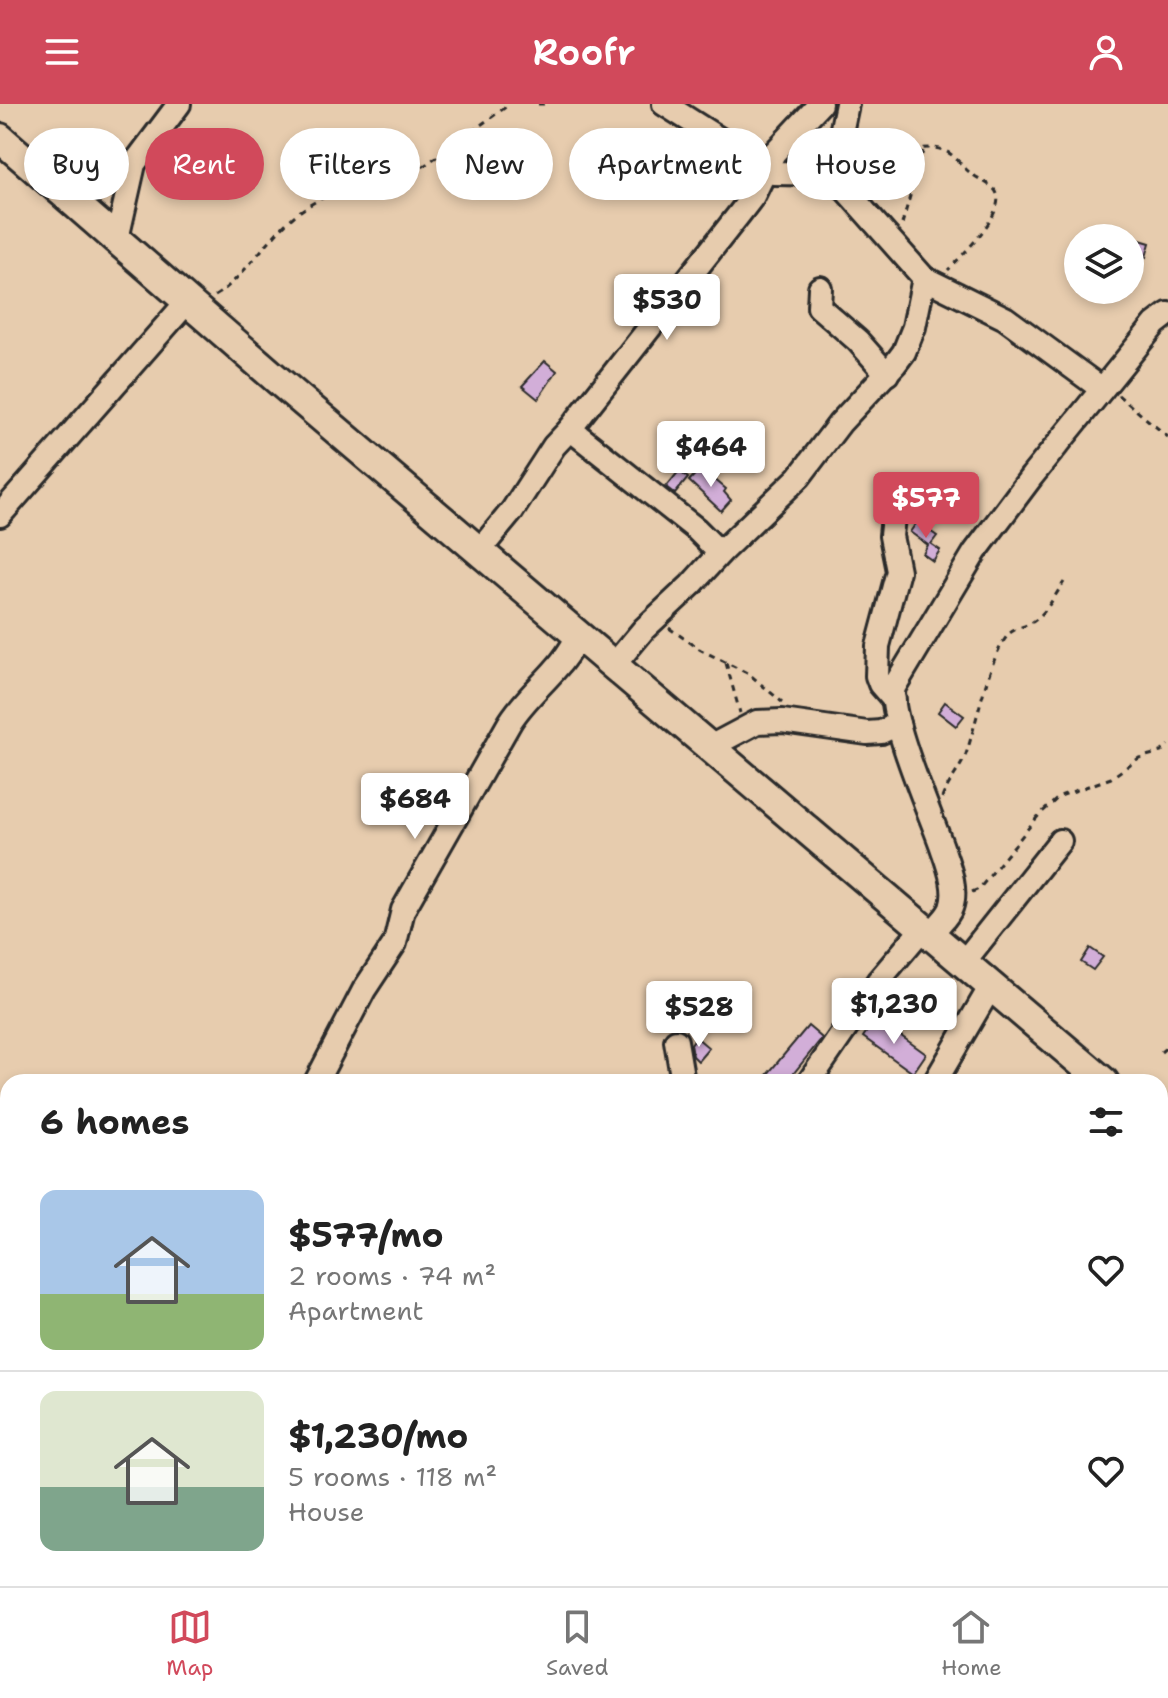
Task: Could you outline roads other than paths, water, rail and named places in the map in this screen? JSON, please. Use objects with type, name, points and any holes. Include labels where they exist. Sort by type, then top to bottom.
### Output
[{"type":"main road","points":[[0,138],[191,305],[1095,1074]]},
{"type":"street","points":[[117,239],[134,164],[179,104]]},
{"type":"street","points":[[664,104],[704,128]]},
{"type":"street","points":[[771,161],[781,143],[820,104]]},
{"type":"street","points":[[843,128],[847,104]]},
{"type":"street","points":[[479,551],[512,511],[554,446],[750,200]]},
{"type":"street","points":[[854,200],[928,280],[1005,318],[1104,387]]},
{"type":"street","points":[[614,665],[657,617],[799,477],[840,423],[887,374],[904,352],[928,280]]},
{"type":"street","points":[[820,288],[819,307],[858,341],[887,374]]},
{"type":"street","points":[[0,515],[191,305]]},
{"type":"street","points":[[814,1074],[879,980],[924,929],[936,928],[951,908],[951,872],[898,724],[893,693],[901,673],[975,552],[1155,324],[1168,314]]},
{"type":"street","points":[[570,429],[696,529],[720,553]]},
{"type":"street","points":[[894,507],[891,536],[898,571],[878,646],[877,676],[894,700]]},
{"type":"street","points":[[320,1074],[364,990],[395,943],[403,910],[510,722],[521,704],[561,665],[578,635]]},
{"type":"street","points":[[710,747],[757,722],[782,721],[867,733],[881,732],[898,724]]},
{"type":"street","points":[[963,963],[1060,841]]},
{"type":"street","points":[[940,1074],[991,986]]},
{"type":"street","points":[[676,1041],[682,1074]]}]
